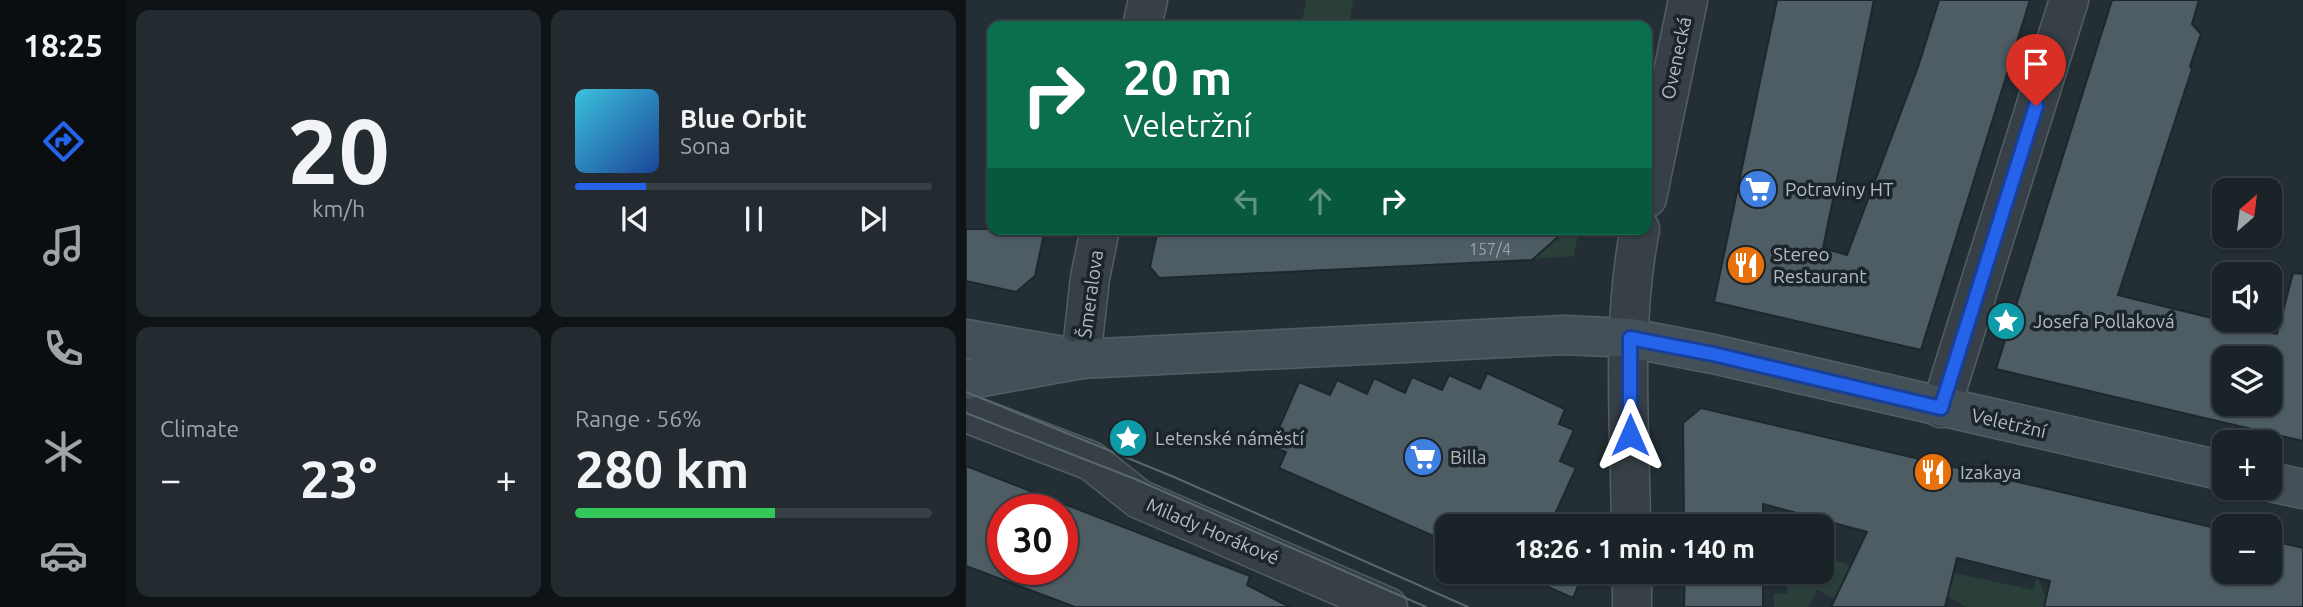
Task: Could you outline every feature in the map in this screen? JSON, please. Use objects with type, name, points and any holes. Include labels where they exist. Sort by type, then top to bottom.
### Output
[{"type":"main road","points":[[966,380],[1081,359],[1564,335],[1630,338]]},
{"type":"main road","name":"Veletržní","points":[[1630,338],[1713,354],[2212,468]]},
{"type":"main road","points":[[966,339],[1081,359]]},
{"type":"main road","points":[[2282,485],[2303,489]]},
{"type":"street","points":[[1143,21],[1148,0]]},
{"type":"street","name":"Ovenecká","points":[[1652,174],[1688,0]]},
{"type":"street","points":[[1941,408],[2069,0]]},
{"type":"street","name":"Šmeralova","points":[[1081,359],[1090,278],[1099,235]]},
{"type":"street","points":[[1631,514],[1630,338],[1632,272],[1639,235]]},
{"type":"street","name":"Milady Horákové","points":[[966,413],[1091,461],[1139,499],[1388,607]]},
{"type":"street","points":[[1632,584],[1632,607]]},
{"type":"green space","points":[[1306,0],[1353,0],[1350,21],[1302,21]]},
{"type":"green space","points":[[1543,235],[1578,235],[1574,256],[1533,259]]},
{"type":"green space","points":[[1834,560],[1852,566],[1835,599],[1817,590],[1808,607],[1774,607],[1774,594],[1787,594],[1787,584],[1834,584]]},
{"type":"green space","points":[[1954,573],[2033,590],[2037,576],[2046,597],[2044,607],[1967,607],[1948,597]]},
{"type":"building","points":[[1777,0],[1874,0],[1823,248],[1847,255],[1918,67],[1939,0],[2030,0],[1921,350],[1714,302]]},
{"type":"building","points":[[2112,0],[2199,0],[2192,24],[2201,34],[2118,295],[2212,318],[2212,332],[2277,334],[2282,332],[2282,315],[2293,273],[2303,274],[2303,441],[2282,436],[2282,430],[2256,430],[1996,369]]},
{"type":"building","points":[[966,229],[987,229],[987,235],[1044,235],[1035,276],[1016,292],[966,281]]},
{"type":"building","points":[[1157,235],[1560,235],[1532,260],[1159,278],[1150,267]]},
{"type":"building","name":"Billa","points":[[1487,373],[1565,409],[1559,424],[1574,430],[1560,461],[1576,468],[1555,514],[1435,514],[1435,537],[1279,468],[1286,452],[1271,446],[1299,382],[1330,395],[1337,380],[1367,394],[1374,378],[1405,393],[1412,377],[1442,390],[1449,375],[1480,389]]},
{"type":"building","points":[[1701,408],[2212,527],[2212,584],[2282,584],[2282,543],[2303,548],[2303,607],[2044,607],[2050,581],[1957,558],[1945,607],[1831,607],[1867,532],[1834,523],[1834,514],[1800,514],[1763,504],[1763,514],[1684,514],[1683,423]]},
{"type":"building","points":[[966,466],[1038,494],[987,494],[987,574],[966,566]]},
{"type":"building","points":[[1078,509],[1250,576],[1247,585],[1290,607],[1075,607],[1017,585],[1078,585]]},
{"type":"building","points":[[1541,584],[1579,584],[1573,598]]},
{"type":"building","points":[[1685,584],[1763,584],[1763,606],[1766,607],[1684,607]]},
{"type":"tram line","points":[[966,392],[1174,477],[1468,607]]},
{"type":"tram line","points":[[966,413],[1135,479],[1426,607]]},
{"type":"place","name":"Potraviny HT","points":[[1758,189]]},
{"type":"place","name":"Stereo Restaurant","points":[[1746,265]]},
{"type":"place","name":"Josefa Pollaková","points":[[2006,321]]},
{"type":"place","name":"Letenské náměstí","points":[[1128,438]]},
{"type":"place","name":"Billa","points":[[1423,457]]},
{"type":"place","name":"Izakaya","points":[[1933,472]]},
{"type":"route","points":[[1630,435],[1630,338],[1713,354],[1941,408],[2036,106]]}]
